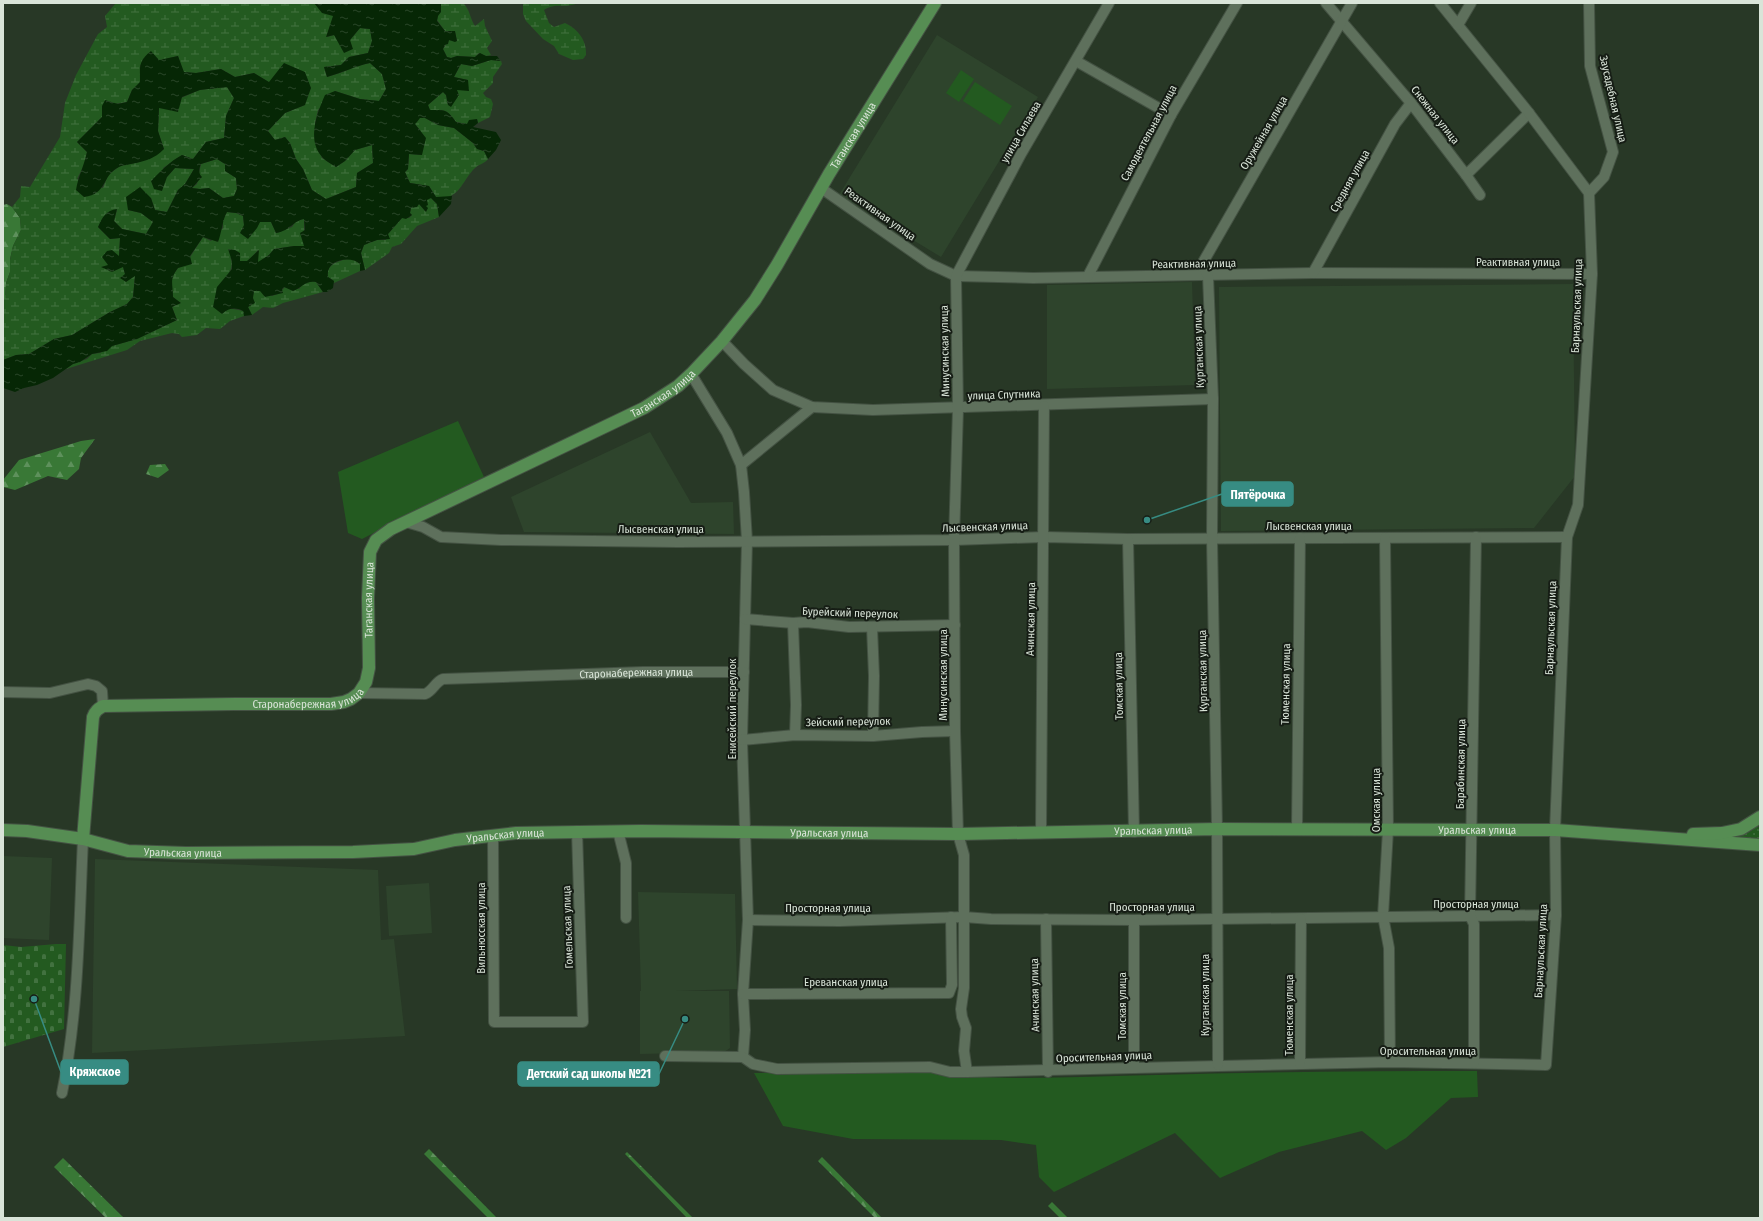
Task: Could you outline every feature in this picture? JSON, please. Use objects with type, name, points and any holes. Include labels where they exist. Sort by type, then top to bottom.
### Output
[{"type":"main road","name":"Таганская улица","points":[[359,693],[366,682],[369,668],[368,598],[370,552],[376,540],[390,529],[644,408],[678,386],[691,374],[722,341],[755,300],[935,3]]},
{"type":"main road","name":"Старонабережная улица","points":[[103,706],[331,704],[344,702],[359,693]]},
{"type":"main road","points":[[83,839],[93,717],[95,711],[103,706]]},
{"type":"main road","name":"Уральская улица","points":[[1659,837],[1722,833],[1740,829],[1760,817]]},
{"type":"main road","name":"Уральская улица","points":[[3,830],[27,831],[83,839],[128,851],[261,853],[414,849],[493,834],[578,831],[746,831],[958,834],[1134,832],[1218,829],[1555,830],[1760,845]]},
{"type":"street","name":"улица Силаева","points":[[956,276],[1021,154],[1109,3]]},
{"type":"street","name":"Самодеятельная улица","points":[[1088,276],[1171,115],[1237,3]]},
{"type":"street","name":"Снежная улица","points":[[1326,3],[1411,103],[1480,195]]},
{"type":"street","name":"Оружейная улица","points":[[1208,276],[1202,264],[1352,3]]},
{"type":"street","points":[[1440,3],[1529,113],[1589,193]]},
{"type":"street","points":[[1458,25],[1471,3]]},
{"type":"street","name":"Заусадебная улица","points":[[1589,3],[1590,66],[1613,152],[1604,177],[1589,193]]},
{"type":"street","points":[[1076,61],[1171,115]]},
{"type":"street","name":"Средняя улица","points":[[1313,273],[1395,124],[1411,103]]},
{"type":"street","points":[[1466,175],[1529,113]]},
{"type":"street","name":"Реактивная улица","points":[[822,188],[930,264],[956,276],[1033,278],[1313,273],[1592,274]]},
{"type":"street","name":"Барнаульская улица","points":[[1546,1066],[1556,915],[1555,830],[1567,537],[1578,505],[1592,274],[1589,193]]},
{"type":"street","name":"Минусинская улица","points":[[956,276],[958,409],[954,540],[955,731],[958,834],[964,855],[964,988],[961,1009],[966,1028],[964,1051],[967,1072]]},
{"type":"street","name":"Курганская улица","points":[[1208,276],[1213,400],[1212,538],[1218,829],[1218,1065]]},
{"type":"street","name":"улица Спутника","points":[[722,341],[772,390],[812,407],[873,410],[958,409],[1213,400]]},
{"type":"street","name":"Енисейский переулок","points":[[691,374],[727,433],[741,466],[744,492],[746,541],[742,740],[748,920],[744,994],[745,1030],[743,1057]]},
{"type":"street","name":"Ачинская улица","points":[[1041,833],[1044,406]]},
{"type":"street","points":[[741,466],[812,407]]},
{"type":"street","name":"Лысвенская улица","points":[[406,522],[423,527],[441,537],[454,538],[670,542],[954,540],[1044,537],[1128,539],[1567,537]]},
{"type":"street","name":"Барабинская улица","points":[[1474,1063],[1474,924],[1470,916],[1476,537]]},
{"type":"street","name":"Тюменская улица","points":[[1297,830],[1300,538]]},
{"type":"street","name":"Омская улица","points":[[1385,538],[1388,830],[1383,916],[1389,948],[1390,1062]]},
{"type":"street","name":"Томская улица","points":[[1128,539],[1134,832]]},
{"type":"street","name":"Бурейский переулок","points":[[745,619],[793,623],[807,622],[849,627],[955,625]]},
{"type":"street","points":[[793,623],[796,705],[795,735]]},
{"type":"street","points":[[872,627],[874,676],[873,736]]},
{"type":"street","name":"Старонабережная улица","points":[[359,693],[426,694],[430,692],[438,680],[443,679],[643,672],[744,672]]},
{"type":"street","points":[[3,692],[50,693],[88,684],[96,686],[102,691],[103,706]]},
{"type":"street","name":"Зейский переулок","points":[[742,740],[795,735],[873,736],[955,731]]},
{"type":"street","name":"Гомельская улица","points":[[494,1022],[583,1022],[578,831]]},
{"type":"street","points":[[618,831],[626,863],[626,918]]},
{"type":"street","name":"Вильнюсская улица","points":[[493,834],[494,1022]]},
{"type":"street","points":[[62,1093],[68,1066],[74,1019],[83,839]]},
{"type":"street","name":"Просторная улица","points":[[748,920],[840,921],[951,917],[991,919],[1134,920],[1301,919],[1383,916],[1556,915]]},
{"type":"street","name":"Ереванская улица","points":[[744,994],[949,993],[952,985],[951,917]]},
{"type":"street","name":"Ачинская улица","points":[[1046,919],[1048,1072]]},
{"type":"street","name":"Тюменская улица","points":[[1300,1064],[1301,919]]},
{"type":"street","name":"Томская улица","points":[[1134,920],[1134,1068]]},
{"type":"street","name":"Оросительная улица","points":[[666,1056],[743,1057],[753,1064],[777,1069],[930,1067],[950,1072],[1048,1072],[1218,1065],[1242,1067],[1390,1062],[1546,1066]]},
{"type":"shaded area","points":[[937,35],[1038,97],[941,257],[839,195]]},
{"type":"shaded area","points":[[1192,282],[1195,385],[1047,389],[1047,285]]},
{"type":"shaded area","points":[[1573,284],[1575,476],[1534,528],[1221,531],[1219,287]]},
{"type":"shaded area","points":[[650,432],[691,503],[733,502],[734,534],[524,532],[511,497]]},
{"type":"shaded area","points":[[3,856],[52,858],[49,940],[3,938]]},
{"type":"shaded area","points":[[95,859],[378,870],[381,940],[394,939],[405,1036],[92,1053]]},
{"type":"shaded area","points":[[429,883],[432,933],[389,936],[386,886]]},
{"type":"shaded area","points":[[638,892],[735,894],[737,989],[676,991],[729,991],[730,1048],[724,1052],[640,1054],[641,991]]},
{"type":"green space","points":[[116,3],[314,3],[334,16],[327,37],[334,35],[350,40],[360,28],[370,29],[372,41],[368,53],[349,57],[341,65],[324,67],[327,77],[370,63],[382,74],[386,89],[379,101],[360,99],[335,91],[318,110],[315,123],[316,144],[322,158],[336,167],[345,161],[355,150],[372,145],[373,163],[357,173],[356,187],[326,199],[312,190],[303,169],[296,159],[290,143],[285,137],[275,140],[268,131],[285,113],[305,105],[254,73],[235,77],[221,69],[196,73],[183,72],[178,56],[140,65],[141,82],[132,90],[127,102],[102,106],[102,117],[77,142],[87,152],[84,165],[77,179],[103,188],[108,175],[120,166],[139,162],[164,149],[158,131],[159,108],[199,90],[227,87],[234,98],[226,116],[224,138],[206,142],[193,159],[182,155],[163,168],[167,177],[175,168],[194,169],[185,184],[178,190],[167,212],[155,210],[151,198],[128,210],[141,213],[153,222],[146,234],[122,229],[114,221],[117,210],[98,227],[110,239],[120,238],[119,256],[108,266],[102,266],[123,267],[125,274],[135,275],[133,297],[127,304],[110,312],[72,335],[54,339],[29,354],[16,355],[3,360],[3,303],[5,299],[6,283],[10,272],[10,260],[13,246],[21,230],[20,218],[12,207],[20,197],[21,186],[30,187],[60,137],[65,103],[76,75],[98,34],[107,27],[105,16]]},
{"type":"green space","points":[[441,3],[463,3],[467,8],[475,26],[484,19],[485,26],[492,41],[487,48],[491,55],[486,56],[479,53],[475,57],[447,57],[443,49],[449,40],[457,41],[455,32],[445,31],[437,20]]},
{"type":"green space","points":[[523,3],[578,3],[569,6],[552,6],[544,10],[549,23],[554,27],[565,23],[578,32],[583,40],[586,50],[586,55],[583,59],[573,60],[559,54],[554,46],[543,39],[526,21],[523,14]]},
{"type":"green space","points":[[491,60],[501,61],[502,64],[493,77],[493,83],[483,93],[486,97],[491,99],[493,104],[490,117],[478,123],[477,119],[467,124],[456,122],[448,112],[430,110],[428,105],[443,92],[446,95],[448,105],[457,98],[457,90],[463,90],[468,80],[454,77],[461,64],[472,66]]},
{"type":"green space","points":[[961,70],[974,79],[959,102],[946,93]]},
{"type":"green space","points":[[975,82],[1012,106],[1000,125],[963,101]]},
{"type":"green space","points":[[419,118],[425,118],[438,125],[454,128],[473,143],[477,149],[484,151],[488,159],[475,168],[459,189],[450,196],[444,198],[436,197],[429,186],[410,183],[405,172],[408,169],[409,154],[422,155],[420,130],[415,124]]},
{"type":"green space","points":[[217,159],[225,164],[226,171],[236,178],[237,189],[234,196],[223,198],[209,188],[192,188],[197,184],[201,164]]},
{"type":"green space","points":[[431,198],[437,204],[439,217],[417,226],[401,244],[392,247],[389,253],[365,270],[361,253],[364,245],[377,240],[386,240],[388,234],[402,218],[409,218],[412,215],[410,213],[411,208],[419,204],[425,211],[427,199]]},
{"type":"green space","points":[[7,204],[12,207],[20,218],[21,230],[13,246],[10,259],[10,272],[6,283],[5,299],[3,303],[3,205]]},
{"type":"green space","points":[[227,212],[236,213],[243,216],[244,225],[253,232],[260,222],[271,222],[276,233],[292,227],[296,221],[304,219],[304,247],[294,246],[274,249],[269,255],[258,263],[258,250],[248,261],[240,261],[230,257],[232,265],[231,270],[217,288],[227,309],[244,311],[244,316],[230,321],[220,329],[206,328],[197,335],[182,337],[179,334],[172,333],[140,341],[127,350],[66,369],[73,364],[87,359],[92,354],[100,353],[112,346],[137,339],[177,320],[172,307],[180,303],[173,297],[171,283],[173,275],[178,268],[185,265],[203,237],[211,241],[223,228],[223,218]]},
{"type":"green space","points":[[353,259],[360,264],[360,271],[334,283],[334,281],[328,277],[329,268],[332,265],[340,261]]},
{"type":"green space","points":[[312,281],[316,282],[323,292],[283,303],[273,308],[263,307],[252,315],[248,307],[251,305],[254,291],[260,290],[272,296],[278,294],[285,287],[299,289],[303,284]]},
{"type":"green space","points":[[458,421],[484,477],[362,539],[348,533],[338,472]]},
{"type":"green space","points":[[95,439],[81,458],[79,469],[67,480],[48,476],[15,490],[3,487],[3,480],[19,460],[81,441]]},
{"type":"green space","points":[[165,464],[169,470],[158,478],[146,474],[150,465]]},
{"type":"green space","points":[[1758,821],[1760,840],[1729,838]]},
{"type":"green space","points":[[66,944],[64,1029],[3,1047],[3,945],[21,947]]},
{"type":"green space","points":[[919,1071],[978,1077],[1038,1078],[1277,1072],[1477,1071],[1478,1097],[1451,1098],[1406,1138],[1386,1150],[1362,1131],[1279,1152],[1220,1178],[1175,1133],[1054,1192],[1039,1177],[1036,1145],[1001,1140],[853,1139],[783,1126],[754,1073]]},
{"type":"green space","points":[[429,1149],[497,1218],[488,1218],[424,1154]]},
{"type":"green space","points":[[627,1152],[693,1218],[687,1218],[625,1154]]},
{"type":"green space","points":[[822,1157],[882,1218],[875,1218],[818,1161]]},
{"type":"green space","points":[[63,1158],[124,1218],[106,1218],[54,1167]]},
{"type":"green space","points":[[1052,1202],[1068,1218],[1060,1218],[1048,1206]]},
{"type":"water","points":[[314,3],[441,3],[441,12],[437,21],[445,31],[455,31],[457,41],[455,42],[449,40],[448,44],[445,45],[443,49],[447,57],[475,57],[480,53],[486,56],[497,56],[501,61],[491,60],[472,66],[461,64],[454,77],[468,80],[469,91],[457,90],[459,95],[451,107],[448,105],[446,95],[443,92],[428,105],[430,110],[442,110],[448,112],[456,122],[467,124],[469,120],[477,119],[478,123],[473,127],[496,132],[501,140],[496,150],[488,159],[484,151],[477,149],[473,143],[454,128],[438,125],[425,118],[420,118],[415,124],[426,138],[422,155],[409,154],[408,169],[405,172],[410,183],[429,186],[436,197],[452,196],[451,204],[439,217],[437,204],[431,198],[427,200],[428,205],[426,206],[428,208],[426,212],[419,204],[417,207],[411,208],[410,213],[412,215],[406,219],[402,218],[388,234],[390,239],[377,240],[364,245],[361,253],[365,270],[360,271],[360,264],[356,261],[350,260],[339,261],[330,267],[328,277],[334,281],[333,288],[327,292],[323,292],[316,282],[306,283],[293,291],[284,287],[282,289],[283,293],[265,297],[260,291],[254,291],[253,298],[255,303],[248,307],[252,315],[244,316],[243,311],[240,310],[227,310],[222,314],[213,307],[217,287],[232,269],[232,261],[228,249],[235,250],[240,253],[240,261],[247,261],[259,250],[258,262],[269,255],[274,249],[304,246],[300,233],[305,230],[304,219],[296,222],[281,232],[276,233],[271,222],[260,222],[248,239],[240,233],[244,225],[243,216],[236,213],[227,212],[218,242],[203,237],[190,256],[192,264],[178,268],[173,276],[173,297],[181,303],[172,307],[177,320],[137,339],[112,346],[107,351],[92,354],[80,362],[73,364],[53,378],[37,385],[15,392],[3,388],[3,360],[16,355],[29,354],[54,339],[72,335],[110,312],[127,304],[133,297],[135,276],[126,282],[120,278],[125,274],[123,267],[112,272],[101,267],[108,265],[102,257],[107,251],[112,250],[119,256],[120,238],[110,239],[98,227],[105,215],[110,211],[117,209],[114,221],[122,229],[146,234],[153,222],[141,213],[128,210],[126,197],[140,187],[151,198],[155,210],[167,212],[178,190],[185,184],[194,169],[175,168],[167,177],[162,191],[154,189],[151,181],[165,167],[182,155],[193,159],[206,142],[224,138],[226,116],[234,98],[227,87],[200,90],[182,97],[178,112],[159,108],[158,131],[164,149],[145,161],[119,167],[109,175],[101,189],[92,195],[84,197],[76,190],[87,152],[77,142],[102,117],[102,106],[105,100],[118,104],[127,102],[132,90],[140,82],[140,68],[142,61],[151,51],[159,60],[178,56],[184,72],[196,73],[221,69],[235,77],[254,73],[269,82],[284,63],[305,72],[311,88],[305,105],[285,113],[268,131],[275,140],[285,137],[290,143],[296,159],[303,169],[312,190],[326,199],[356,187],[357,173],[373,163],[372,145],[355,150],[345,161],[336,167],[323,158],[315,144],[314,135],[316,118],[325,95],[335,91],[360,99],[379,101],[386,89],[382,74],[370,63],[327,77],[324,67],[341,65],[349,57],[368,53],[372,41],[370,29],[360,28],[350,40],[353,49],[344,53],[334,35],[326,37],[333,16],[322,13]],"holes":[[[217,159],[225,164],[225,171],[236,178],[237,189],[234,196],[223,198],[209,188],[192,188],[202,177],[199,171],[201,164]]]},
{"type":"place","name":"Пятёрочка","points":[[1147,520]]},
{"type":"place","name":"Кряжское","points":[[34,999]]},
{"type":"place","name":"Детский сад школы №21","points":[[685,1019]]}]
